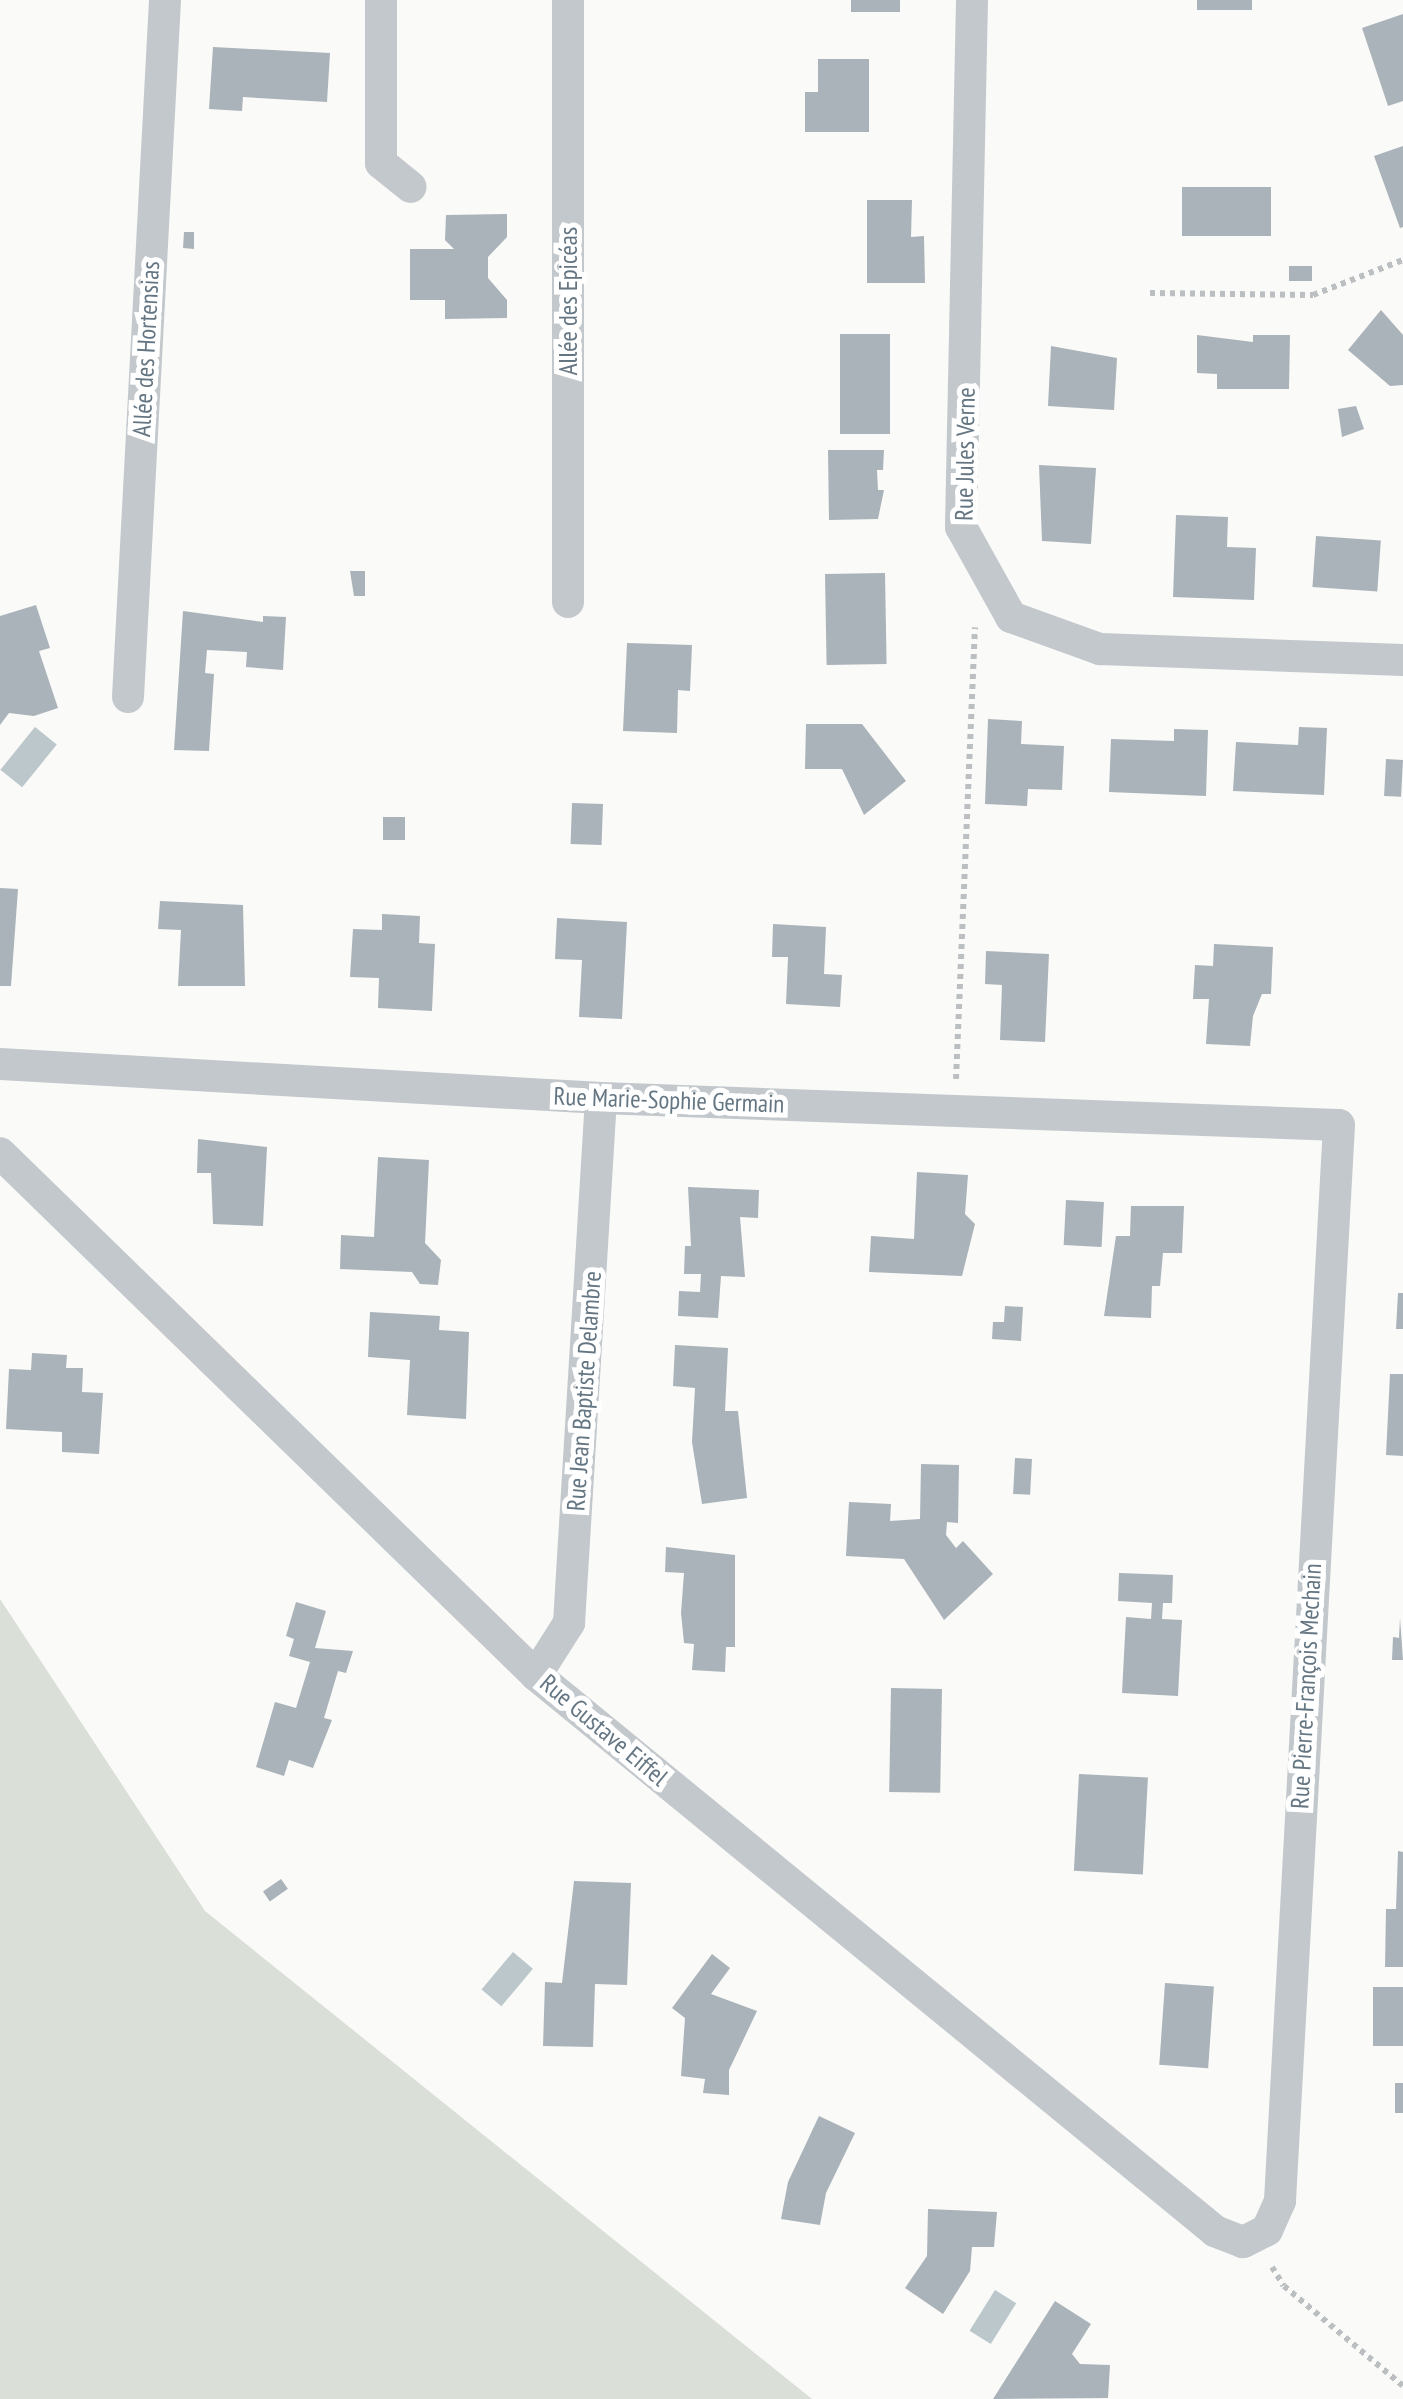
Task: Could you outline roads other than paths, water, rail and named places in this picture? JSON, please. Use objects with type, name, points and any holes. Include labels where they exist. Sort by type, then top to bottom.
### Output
[{"type":"street","name":"Allée des Hortensias","points":[[128,698],[165,0]]},
{"type":"street","points":[[381,0],[381,163],[412,187]]},
{"type":"street","name":"Allée des Epicéas","points":[[568,0],[568,602]]},
{"type":"street","name":"Rue Jules Verne","points":[[972,0],[961,527],[1011,617],[1100,650],[1403,660]]},
{"type":"street","name":"Rue Marie-Sophie Germain","points":[[0,1064],[602,1098],[1338,1125]]},
{"type":"street","name":"Rue Jean Baptiste Delambre","points":[[536,1675],[569,1624],[602,1098]]},
{"type":"street","name":"Rue Pierre-François Mechain","points":[[1256,2240],[1280,2201],[1338,1125]]},
{"type":"street","name":"Rue Gustave Eiffel","points":[[0,1153],[536,1675],[1192,2213],[1228,2238],[1256,2240]]}]
